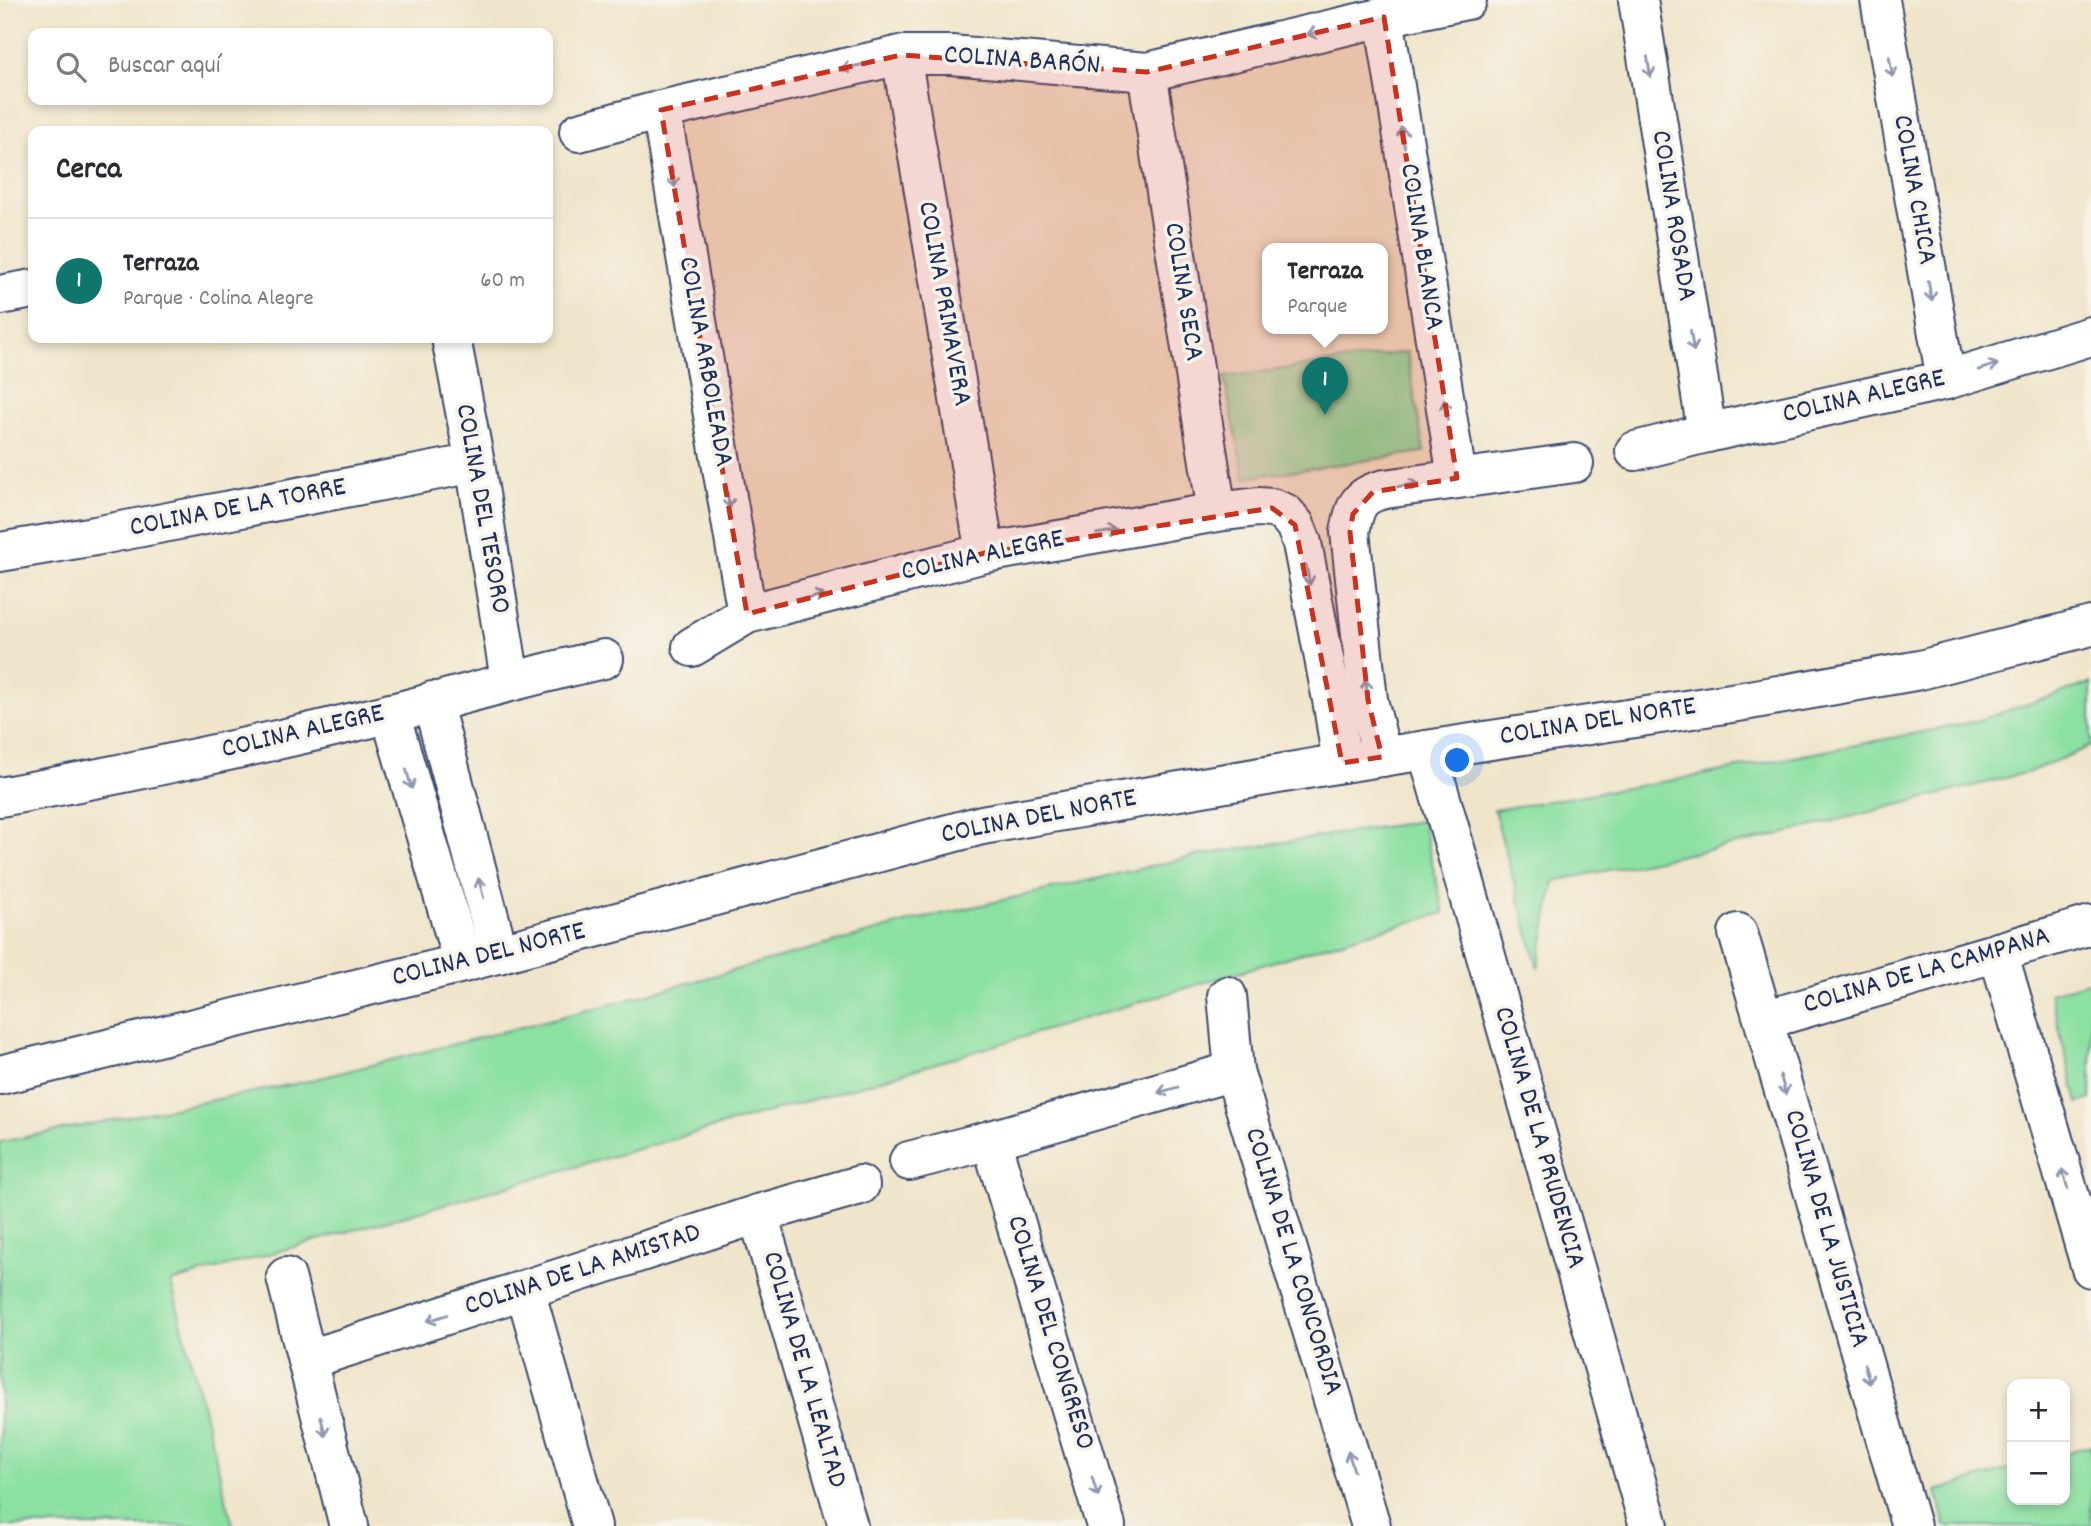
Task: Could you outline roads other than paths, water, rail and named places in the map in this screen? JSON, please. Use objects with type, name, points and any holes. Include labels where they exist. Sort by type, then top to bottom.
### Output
[{"type":"street","name":"COLINA BARÓN","points":[[579,132],[661,110],[901,55],[951,55],[1147,72],[1467,0]]},
{"type":"street","name":"COLINA ROSADA","points":[[1638,0],[1707,433]]},
{"type":"street","name":"COLINA CHICA","points":[[1880,0],[1946,380]]},
{"type":"street","name":"COLINA BLANCA","points":[[1384,17],[1457,478]]},
{"type":"street","name":"COLINA PRIMAVERA","points":[[901,55],[985,553]]},
{"type":"street","name":"COLINA SECA","points":[[1147,72],[1217,512]]},
{"type":"street","name":"COLINA ARBOLEADA","points":[[661,110],[747,614]]},
{"type":"street","points":[[0,295],[28,290]]},
{"type":"street","name":"COLINA ALEGRE","points":[[1635,451],[1946,380],[2091,337]]},
{"type":"street","name":"COLINA DEL TESORO","points":[[452,343],[475,463],[510,680]]},
{"type":"street","name":"COLINA DE LA TORRE","points":[[0,552],[96,537],[475,463]]},
{"type":"street","points":[[1382,757],[1368,700],[1350,532],[1353,514],[1361,499],[1385,489],[1574,463]]},
{"type":"street","name":"COLINA ALEGRE","points":[[692,647],[747,614],[985,553],[1217,512],[1272,508],[1284,513],[1295,525],[1302,543],[1334,705],[1342,763]]},
{"type":"street","name":"COLINA DEL NORTE","points":[[0,1075],[481,959],[982,825],[1342,763],[1744,701],[1920,670],[2091,626]]},
{"type":"street","name":"COLINA ALEGRE","points":[[0,797],[107,778],[390,713],[510,680],[604,659]]},
{"type":"street","points":[[432,701],[481,959]]},
{"type":"street","points":[[390,713],[481,959]]},
{"type":"street","name":"COLINA DE LA PRUDENCIA","points":[[1427,750],[1649,1526]]},
{"type":"street","name":"COLINA DE LA CAMPANA","points":[[1764,1020],[2091,925]]},
{"type":"street","name":"COLINA DE LA JUSTICIA","points":[[1738,933],[1911,1526]]},
{"type":"street","points":[[1997,952],[2091,1268]]},
{"type":"street","name":"COLINA DE LA CONCORDIA","points":[[1227,996],[1234,1071],[1371,1526]]},
{"type":"street","points":[[909,1161],[1234,1071]]},
{"type":"street","name":"COLINA DEL CONGRESO","points":[[991,1140],[1106,1526]]},
{"type":"street","name":"COLINA DE LA AMISTAD","points":[[307,1360],[758,1214],[859,1185]]},
{"type":"street","name":"COLINA DE LA LEALTAD","points":[[758,1214],[848,1526]]},
{"type":"street","points":[[286,1277],[349,1526]]},
{"type":"street","points":[[525,1290],[592,1526]]},
{"type":"place","name":"Terraza","points":[[1325,415]]}]
